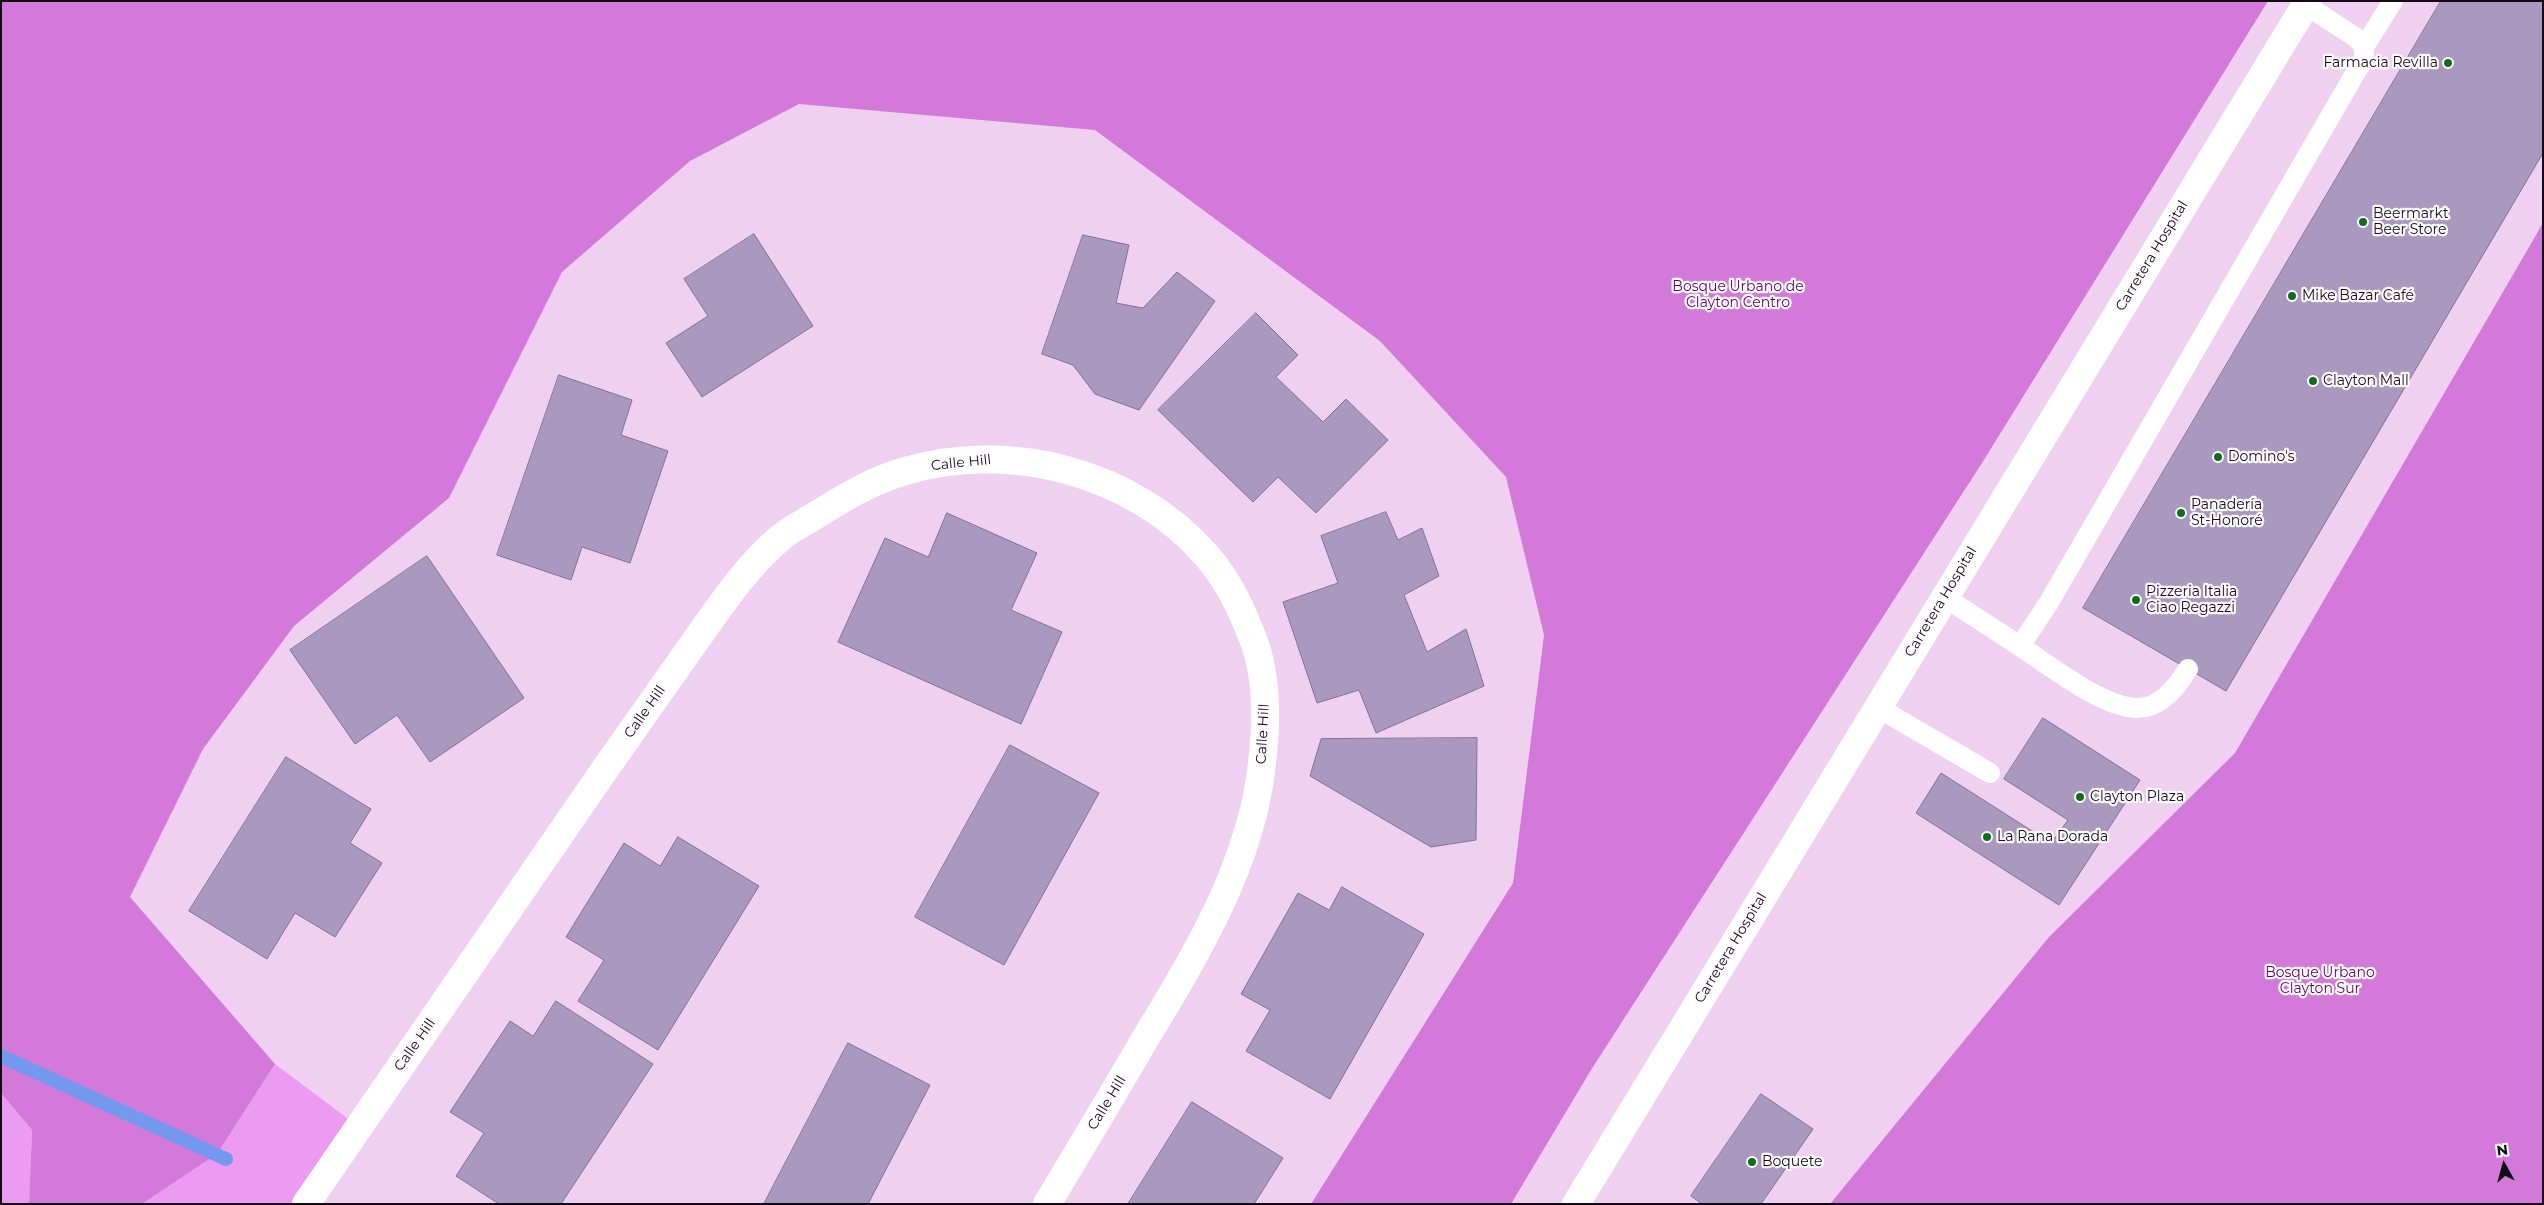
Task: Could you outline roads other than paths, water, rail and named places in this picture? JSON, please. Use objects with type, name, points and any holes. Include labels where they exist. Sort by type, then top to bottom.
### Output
[{"type":"street","name":"Carretera Hospital","points":[[1576,1204],[2307,3]]},
{"type":"street","name":"Calle Hill","points":[[306,1204],[679,663],[729,594],[780,538],[860,487],[904,471],[950,461],[996,459],[1043,464],[1088,476],[1131,496],[1174,525],[1208,557],[1232,595],[1253,637],[1264,688],[1262,765],[1249,826],[1232,875],[1209,928],[1175,990],[1047,1204]]},
{"type":"lane","points":[[2020,646],[2053,596],[2359,67],[2364,58],[2364,47],[2393,1]]},
{"type":"lane","points":[[2307,3],[2358,39],[2364,47]]},
{"type":"lane","points":[[1944,597],[2099,696],[2135,708],[2150,706],[2168,695],[2188,669]]},
{"type":"lane","points":[[1877,707],[1990,773]]},
{"type":"waterway","points":[[1,1056],[226,1159]]},
{"type":"place","name":"Farmacia Revilla","points":[[2448,63]]},
{"type":"place","name":"Beermarkt Beer Store","points":[[2363,222]]},
{"type":"place","name":"Mike Bazar Café","points":[[2292,296]]},
{"type":"place","name":"Clayton Mall","points":[[2313,381]]},
{"type":"place","name":"Domino's","points":[[2218,457]]},
{"type":"place","name":"Panadería St-Honoré","points":[[2181,513]]},
{"type":"place","name":"Pizzeria Italia Ciao Regazzi","points":[[2136,600]]},
{"type":"place","name":"Clayton Plaza","points":[[2080,797]]},
{"type":"place","name":"La Rana Dorada","points":[[1987,837]]},
{"type":"place","name":"Boquete","points":[[1752,1162]]},
{"type":"park label","name":"Bosque Urbano de Clayton Centro","points":[[1738,296]]},
{"type":"park label","name":"Bosque Urbano Clayton Sur","points":[[2320,982]]}]
